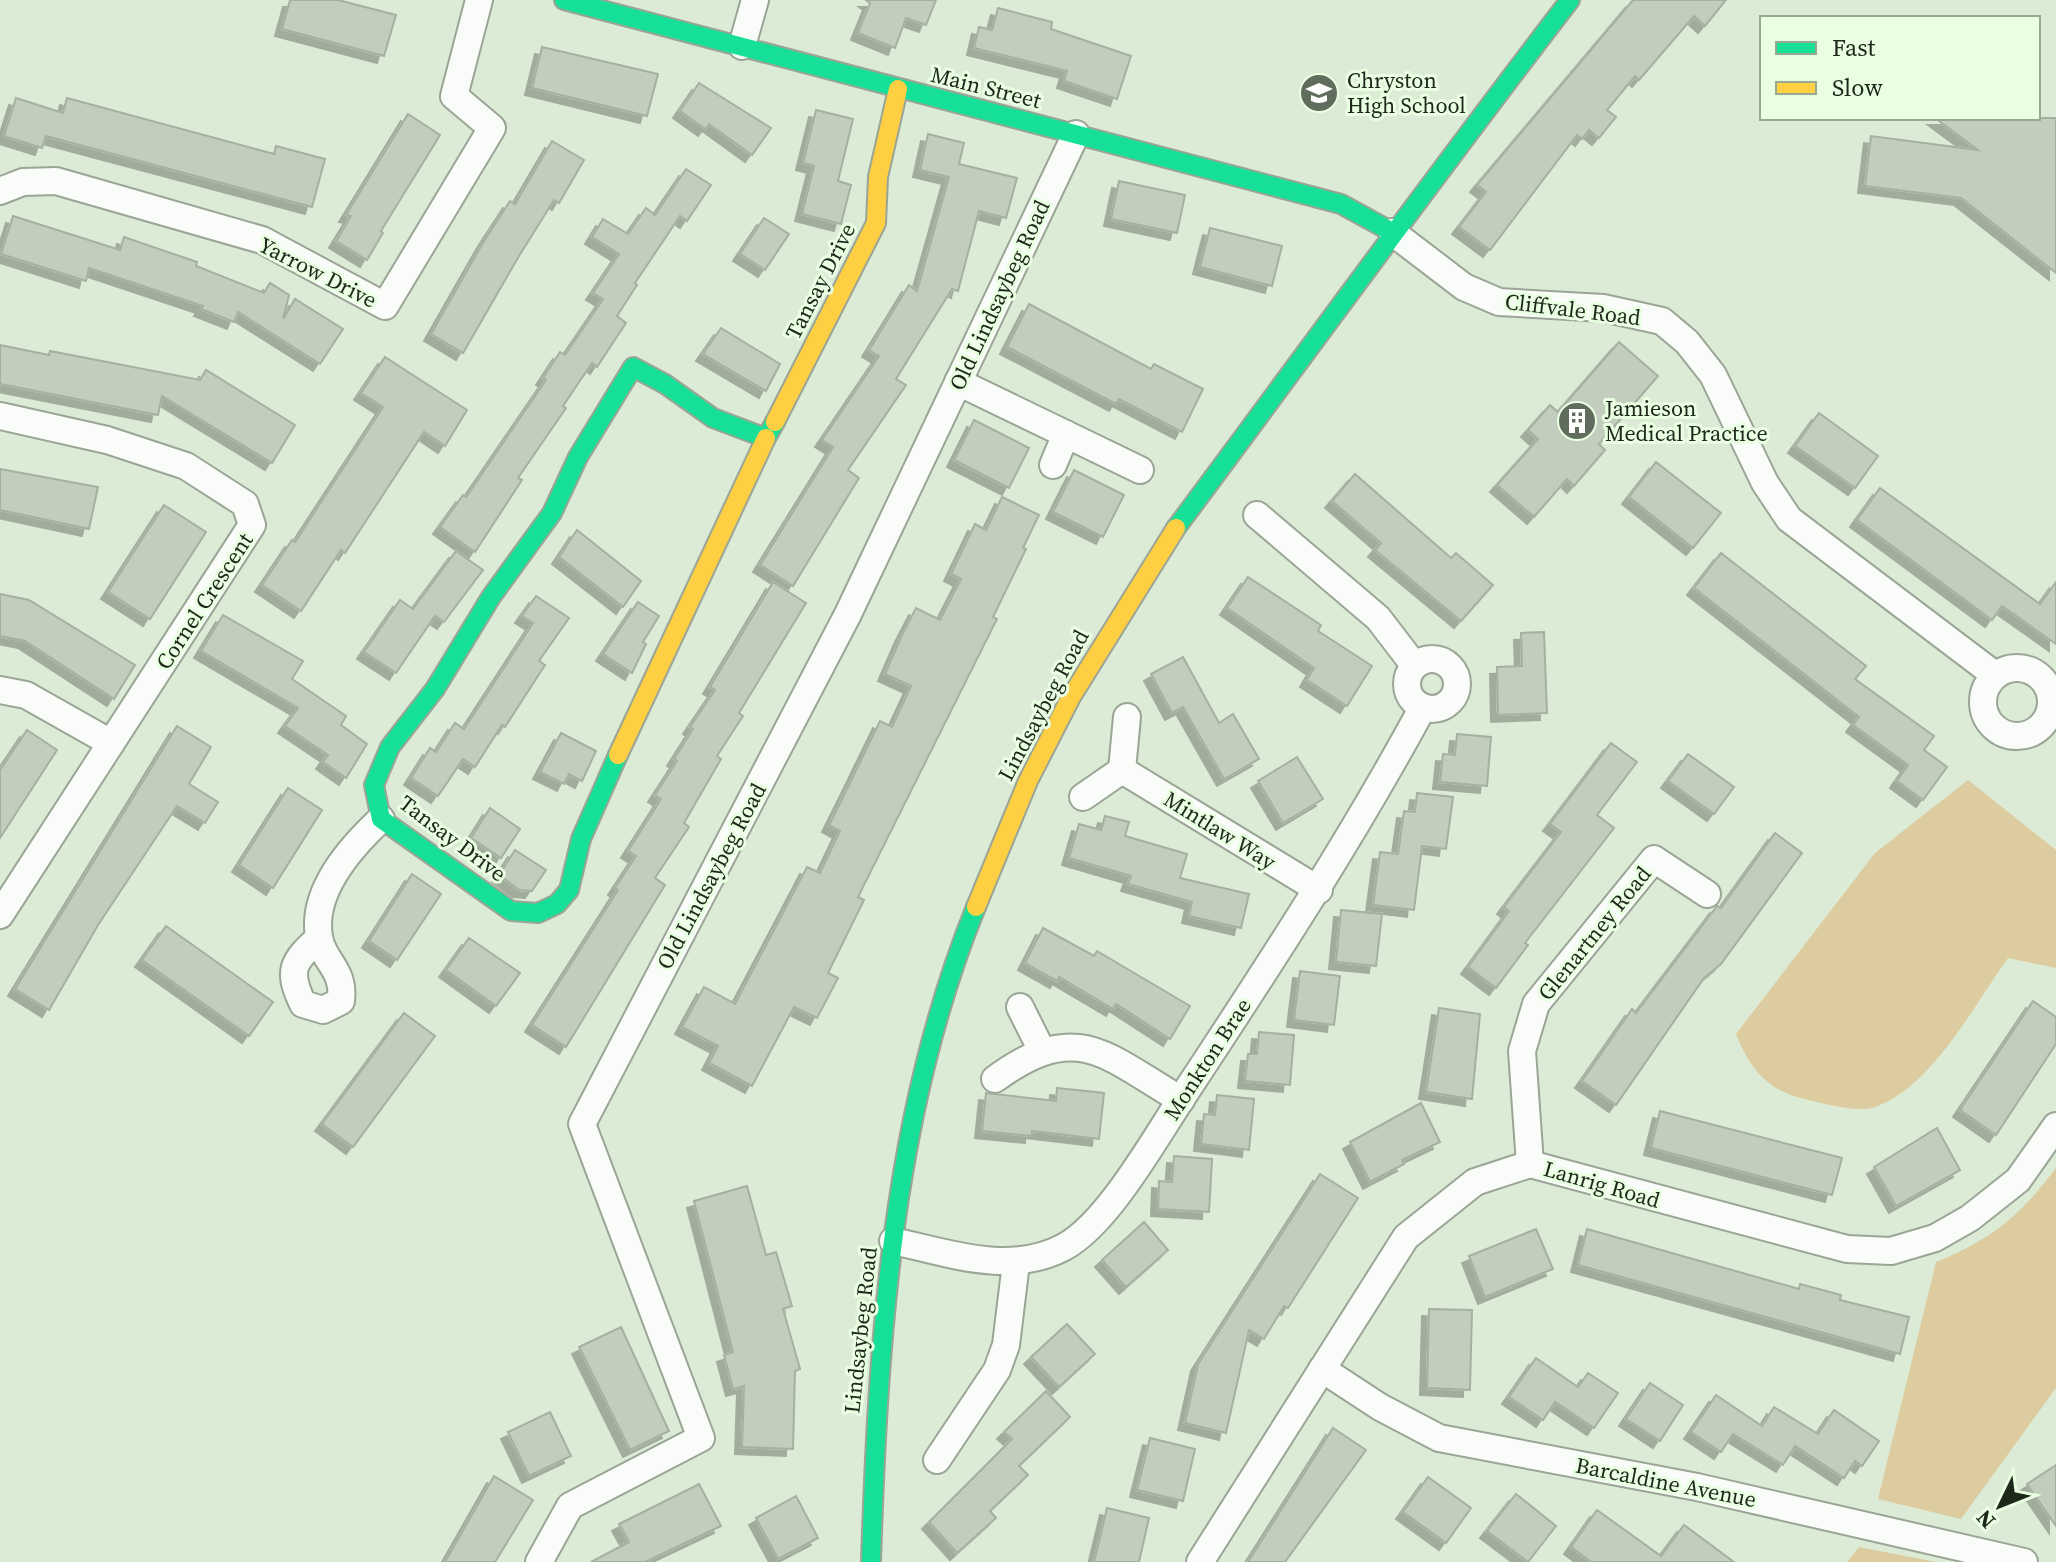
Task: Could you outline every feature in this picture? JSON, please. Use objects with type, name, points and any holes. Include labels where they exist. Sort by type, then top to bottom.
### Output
[{"type":"street","name":"Yarrow Drive","points":[[0,191],[23,182],[56,181],[262,240],[385,306],[492,128],[454,96],[479,0]]},
{"type":"street","name":"Main Street","points":[[564,0],[1341,204],[1392,232]]},
{"type":"street","points":[[742,46],[755,0]]},
{"type":"street","name":"Lindsaybeg Road","points":[[871,1562],[876,1404],[893,1241],[925,1058],[957,954],[1028,781],[1071,697],[1172,534],[1355,288],[1392,232],[1570,0]]},
{"type":"street","name":"Tansay Drive","points":[[766,438],[713,418],[665,384],[633,367],[578,457],[552,513],[491,597],[435,689],[390,747],[374,785],[381,819],[511,911],[538,913],[557,904],[569,890],[581,839],[598,799],[766,438],[868,244],[876,223],[878,177],[898,89]]},
{"type":"street","name":"Old Lindsaybeg Road","points":[[539,1562],[570,1506],[701,1438],[582,1124],[848,614],[1076,134]]},
{"type":"street","name":"Cliffvale Road","points":[[1392,232],[1464,287],[1499,302],[1603,308],[1662,321],[1687,342],[1713,375],[1765,483],[1789,519],[1995,675]]},
{"type":"street","points":[[958,382],[1140,470]]},
{"type":"street","name":"Cornel Crescent","points":[[0,416],[107,440],[186,466],[245,504],[252,525],[0,915]]},
{"type":"street","points":[[1053,465],[1066,434]]},
{"type":"street","points":[[1257,515],[1378,618],[1414,665]]},
{"type":"street","points":[[1433,659],[1446,663],[1455,675],[1457,684],[1451,699],[1438,708],[1423,707],[1407,690],[1409,673],[1414,665],[1433,659]]},
{"type":"street","points":[[0,690],[26,695],[111,743]]},
{"type":"street","name":"Monkton Brae","points":[[893,1241],[1016,1263],[1064,1247],[1092,1226],[1181,1100],[1319,890],[1364,817],[1423,707]]},
{"type":"street","points":[[1083,797],[1122,770],[1127,717]]},
{"type":"street","name":"Mintlaw Way","points":[[1122,770],[1319,890]]},
{"type":"street","points":[[319,938],[321,911],[337,867],[381,819]]},
{"type":"street","name":"Glenartney Road","points":[[1530,1164],[1522,1051],[1536,1004],[1654,859],[1707,894]]},
{"type":"street","points":[[1020,1007],[1042,1051]]},
{"type":"street","points":[[995,1079],[1022,1059],[1042,1051],[1073,1046],[1094,1049],[1181,1100]]},
{"type":"street","name":"Lanrig Road","points":[[1200,1562],[1406,1237],[1475,1182],[1530,1164],[1847,1249],[1891,1251],[1935,1238],[1970,1218],[2018,1180],[2056,1126]]},
{"type":"street","points":[[937,1460],[997,1370],[1006,1345],[1016,1263]]},
{"type":"street","name":"Barcaldine Avenue","points":[[1322,1369],[1380,1407],[1439,1438],[1697,1487],[2024,1562]]},
{"type":"shaded area","points":[[1968,780],[2056,850],[2056,968],[2008,958],[1933,1064],[1895,1097],[1875,1107],[1833,1106],[1794,1096],[1772,1085],[1755,1069],[1736,1034],[1875,853]]},
{"type":"shaded area","points":[[2056,1168],[2056,1388],[1961,1519],[1878,1499],[1936,1262],[2004,1224],[2030,1200]]},
{"type":"shaded area","points":[[1859,1547],[1936,1562],[1847,1562]]},
{"type":"building","points":[[290,0],[338,0],[396,15],[384,56],[282,29]]},
{"type":"building","points":[[866,0],[936,0],[926,25],[906,18],[895,48],[858,33],[870,3]]},
{"type":"building","points":[[1633,0],[1726,0],[1705,26],[1694,16],[1639,80],[1635,76],[1607,110],[1616,117],[1599,138],[1589,130],[1582,139],[1577,135],[1490,250],[1459,227],[1486,192],[1477,185]]},
{"type":"building","points":[[998,8],[1052,22],[1051,29],[1131,56],[1117,99],[1064,81],[1067,71],[974,48],[979,27],[992,30]]},
{"type":"building","points":[[542,47],[658,74],[647,116],[532,88]]},
{"type":"building","points":[[699,83],[771,128],[752,155],[709,124],[705,129],[680,111]]},
{"type":"building","points":[[16,98],[63,113],[67,98],[274,154],[276,146],[325,159],[312,207],[46,136],[42,148],[4,136]]},
{"type":"building","points":[[816,110],[853,119],[838,181],[851,185],[841,224],[802,214],[814,166],[803,163]]},
{"type":"building","points":[[408,114],[440,135],[381,231],[383,233],[367,260],[336,241],[351,216],[346,215]]},
{"type":"building","points":[[2056,118],[2056,273],[1961,198],[1865,186],[1871,136],[1978,150],[1938,120]]},
{"type":"building","points":[[928,134],[964,143],[959,164],[1017,178],[1006,218],[979,211],[958,291],[952,289],[896,379],[906,385],[848,470],[859,478],[793,586],[760,565],[833,447],[822,440],[879,356],[869,350],[909,285],[917,291],[949,177],[920,170]]},
{"type":"building","points":[[552,141],[584,160],[559,203],[554,200],[463,353],[431,334],[484,241],[510,201],[515,204]]},
{"type":"building","points":[[686,169],[711,185],[687,221],[680,216],[635,283],[637,285],[617,316],[626,323],[597,367],[592,363],[563,406],[566,408],[518,478],[522,480],[475,552],[440,527],[463,495],[466,497],[546,380],[543,378],[560,352],[565,355],[603,299],[593,293],[619,254],[592,237],[603,219],[628,234],[646,208],[655,215]]},
{"type":"building","points":[[1119,181],[1185,195],[1177,233],[1111,219]]},
{"type":"building","points":[[13,216],[120,250],[124,237],[197,262],[196,266],[264,293],[270,283],[289,295],[283,319],[295,299],[343,329],[320,364],[238,312],[234,322],[201,309],[203,306],[89,268],[86,281],[1,254]]},
{"type":"building","points":[[764,218],[789,234],[765,270],[740,254]]},
{"type":"building","points":[[1210,228],[1282,246],[1272,286],[1200,267]]},
{"type":"building","points":[[1029,304],[1151,369],[1154,364],[1203,389],[1182,432],[1119,399],[1116,404],[1007,347]]},
{"type":"building","points":[[721,328],[780,364],[766,391],[703,354]]},
{"type":"building","name":"Jamieson Medical Practice","points":[[1619,342],[1658,376],[1599,444],[1605,450],[1574,486],[1567,479],[1534,517],[1497,485],[1538,439],[1528,430],[1550,405],[1558,412]]},
{"type":"building","points":[[0,345],[49,355],[50,351],[200,380],[206,370],[295,425],[272,463],[162,396],[158,415],[0,384]]},
{"type":"building","points":[[385,357],[467,410],[445,446],[424,432],[345,553],[341,550],[301,611],[262,585],[292,540],[295,542],[383,407],[361,393]]},
{"type":"building","points":[[1819,413],[1878,456],[1855,488],[1795,446]]},
{"type":"building","points":[[974,420],[1029,448],[1009,488],[954,460]]},
{"type":"building","points":[[1656,462],[1721,513],[1693,548],[1629,497]]},
{"type":"building","points":[[0,469],[98,487],[89,529],[0,510]]},
{"type":"building","points":[[1074,470],[1124,495],[1103,537],[1053,512]]},
{"type":"building","points":[[1355,474],[1451,558],[1456,553],[1493,585],[1461,621],[1375,550],[1381,543],[1332,501]]},
{"type":"building","points":[[1880,488],[2040,604],[2056,582],[2056,644],[2002,606],[1992,620],[1857,520]]},
{"type":"building","points":[[1002,497],[1039,515],[993,617],[997,619],[858,897],[864,900],[828,973],[838,978],[817,1018],[794,1007],[752,1086],[709,1063],[718,1046],[682,1027],[704,987],[735,1004],[807,867],[820,873],[840,831],[829,825],[880,721],[892,727],[911,686],[885,674],[902,635],[916,608],[940,620],[961,579],[951,574],[975,524],[986,530]]},
{"type":"building","points":[[164,505],[206,532],[150,619],[108,592]]},
{"type":"building","points":[[577,530],[641,581],[623,607],[559,557]]},
{"type":"building","points":[[456,551],[483,570],[444,622],[435,616],[396,673],[364,652],[400,600],[413,609]]},
{"type":"building","points":[[1721,553],[1866,666],[1855,679],[1934,736],[1924,750],[1947,767],[1923,800],[1897,781],[1908,765],[1853,725],[1859,717],[1694,588]]},
{"type":"building","points":[[1248,577],[1321,625],[1318,631],[1372,666],[1347,706],[1307,680],[1314,668],[1227,608]]},
{"type":"building","points":[[773,582],[806,603],[739,713],[743,716],[717,756],[721,759],[684,823],[689,827],[655,878],[665,885],[566,1047],[532,1025],[618,890],[615,888],[636,856],[628,851],[661,799],[655,795],[677,761],[674,759],[693,729],[690,727],[715,690],[710,687]]},
{"type":"building","points":[[0,594],[29,600],[135,665],[114,699],[25,641],[0,636]]},
{"type":"building","points":[[536,596],[569,618],[539,661],[545,665],[505,727],[502,725],[475,767],[463,759],[438,796],[411,778],[430,748],[436,752],[455,723],[464,729],[533,623],[522,616]]},
{"type":"building","points":[[638,602],[659,616],[643,642],[646,644],[632,673],[603,654]]},
{"type":"building","points":[[223,615],[303,661],[292,679],[346,716],[341,725],[367,744],[346,778],[323,762],[328,755],[285,726],[298,708],[201,651]]},
{"type":"building","points":[[1544,632],[1547,713],[1498,715],[1497,667],[1522,666],[1521,633]]},
{"type":"building","points":[[1183,657],[1219,723],[1233,714],[1259,759],[1224,779],[1183,707],[1172,713],[1151,674]]},
{"type":"building","points":[[177,726],[211,747],[189,784],[218,802],[205,823],[177,806],[98,925],[49,1010],[15,989]]},
{"type":"building","points":[[27,730],[57,750],[0,838],[0,770]]},
{"type":"building","points":[[561,733],[596,751],[582,781],[569,774],[564,784],[540,772]]},
{"type":"building","points":[[1457,734],[1491,737],[1487,786],[1440,782],[1443,754],[1455,755]]},
{"type":"building","points":[[1611,743],[1637,762],[1597,815],[1614,828],[1525,943],[1528,945],[1496,988],[1468,967],[1509,911],[1504,907],[1561,832],[1550,824]]},
{"type":"building","points":[[1688,754],[1734,787],[1714,814],[1668,781]]},
{"type":"building","points":[[1297,757],[1323,799],[1283,823],[1258,781]]},
{"type":"building","points":[[288,788],[322,810],[273,888],[239,865]]},
{"type":"building","points":[[1417,793],[1453,797],[1446,849],[1422,846],[1414,910],[1373,905],[1380,852],[1398,854],[1404,811],[1415,812]]},
{"type":"building","points":[[490,808],[520,829],[501,858],[471,838]]},
{"type":"building","points":[[1105,816],[1129,822],[1125,836],[1187,854],[1180,878],[1249,894],[1241,928],[1189,916],[1192,902],[1128,884],[1131,876],[1069,858],[1079,824],[1101,830]]},
{"type":"building","points":[[1775,833],[1802,853],[1721,964],[1704,978],[1616,1105],[1582,1081],[1632,1009],[1636,1013],[1717,906],[1721,908]]},
{"type":"building","points":[[515,850],[546,870],[532,891],[519,890],[499,875]]},
{"type":"building","points":[[412,874],[441,894],[397,960],[369,941]]},
{"type":"building","points":[[1341,910],[1382,914],[1376,966],[1336,962]]},
{"type":"building","points":[[166,926],[273,1002],[249,1036],[142,960]]},
{"type":"building","points":[[1043,928],[1094,956],[1097,951],[1190,1006],[1170,1039],[1116,1004],[1113,1009],[1059,977],[1057,981],[1025,963]]},
{"type":"building","points":[[469,938],[520,973],[496,1006],[446,970]]},
{"type":"building","points":[[1300,971],[1340,976],[1334,1025],[1294,1020]]},
{"type":"building","points":[[2033,1001],[2056,1017],[2056,1044],[1996,1135],[1960,1110]]},
{"type":"building","points":[[1439,1008],[1480,1014],[1472,1099],[1426,1092]]},
{"type":"building","points":[[404,1013],[435,1036],[353,1147],[322,1124]]},
{"type":"building","points":[[1259,1032],[1294,1035],[1290,1085],[1245,1081],[1248,1054],[1257,1054]]},
{"type":"building","points":[[1057,1088],[1104,1093],[1099,1139],[1032,1131],[1032,1136],[982,1131],[986,1093],[1056,1101]]},
{"type":"building","points":[[1217,1095],[1254,1099],[1249,1150],[1201,1144],[1204,1114],[1215,1115]]},
{"type":"building","points":[[1421,1103],[1440,1142],[1402,1160],[1404,1164],[1370,1182],[1350,1142]]},
{"type":"building","points":[[1660,1111],[1842,1158],[1832,1195],[1651,1148]]},
{"type":"building","points":[[1937,1128],[1960,1170],[1896,1206],[1874,1167]]},
{"type":"building","points":[[1174,1156],[1212,1159],[1209,1212],[1158,1209],[1159,1181],[1172,1182]]},
{"type":"building","points":[[1320,1174],[1358,1198],[1288,1308],[1284,1306],[1264,1339],[1249,1330],[1226,1433],[1185,1423],[1198,1364]]},
{"type":"building","points":[[747,1186],[766,1255],[776,1252],[792,1306],[783,1309],[800,1369],[795,1371],[793,1449],[742,1447],[744,1386],[733,1389],[724,1355],[733,1352],[694,1201]]},
{"type":"building","points":[[1144,1222],[1168,1250],[1126,1287],[1102,1260]]},
{"type":"building","points":[[1536,1229],[1553,1269],[1485,1297],[1469,1256]]},
{"type":"building","points":[[1587,1229],[1799,1289],[1800,1284],[1841,1295],[1840,1300],[1909,1317],[1900,1354],[1578,1265]]},
{"type":"building","points":[[1429,1309],[1472,1310],[1470,1390],[1427,1388]]},
{"type":"building","points":[[1067,1324],[1095,1354],[1059,1387],[1031,1357]]},
{"type":"building","points":[[621,1327],[669,1431],[630,1450],[579,1347]]},
{"type":"building","points":[[1536,1358],[1578,1387],[1588,1373],[1618,1393],[1594,1428],[1555,1402],[1543,1420],[1509,1397]]},
{"type":"building","points":[[1650,1383],[1683,1405],[1660,1441],[1626,1419]]},
{"type":"building","points":[[1046,1391],[1070,1417],[1019,1466],[1028,1475],[990,1511],[996,1518],[957,1553],[929,1522],[1012,1439],[1004,1432]]},
{"type":"building","points":[[1716,1395],[1762,1426],[1774,1407],[1818,1434],[1834,1410],[1879,1441],[1862,1466],[1855,1461],[1844,1478],[1795,1446],[1783,1465],[1733,1434],[1721,1452],[1691,1432]]},
{"type":"building","points":[[550,1412],[571,1456],[529,1476],[508,1432]]},
{"type":"building","points":[[1333,1428],[1366,1450],[1285,1562],[1248,1562]]},
{"type":"building","points":[[1150,1438],[1195,1449],[1183,1501],[1137,1490]]},
{"type":"building","points":[[2056,1465],[2056,1526],[2027,1484]]},
{"type":"building","points":[[494,1476],[533,1500],[495,1562],[445,1562]]},
{"type":"building","points":[[1428,1477],[1471,1508],[1446,1543],[1403,1512]]},
{"type":"building","points":[[699,1484],[721,1526],[645,1562],[591,1562],[629,1542],[619,1524]]},
{"type":"building","points":[[1516,1494],[1556,1526],[1528,1562],[1487,1531]]},
{"type":"building","points":[[796,1496],[818,1538],[778,1559],[756,1518]]},
{"type":"building","points":[[1107,1508],[1149,1518],[1139,1562],[1094,1562]]},
{"type":"building","points":[[1597,1510],[1661,1556],[1684,1525],[1734,1562],[1591,1562],[1571,1547]]},
{"type":"traffic: fast","points":[[564,0],[1341,204],[1392,232]]},
{"type":"traffic: fast","points":[[1176,528],[1570,0]]},
{"type":"traffic: fast","points":[[618,755],[581,839],[569,890],[557,904],[538,913],[511,911],[381,819],[374,785],[390,747],[435,689],[491,597],[552,513],[578,457],[633,367],[665,384],[713,418],[766,438],[775,422]]},
{"type":"traffic: fast","points":[[871,1562],[885,1312],[908,1147],[925,1065],[948,985],[976,907]]},
{"type":"traffic: slow","points":[[775,422],[876,223],[878,177],[898,89]]},
{"type":"traffic: slow","points":[[618,755],[766,438]]},
{"type":"traffic: slow","points":[[976,907],[1028,781],[1071,697],[1176,528]]},
{"type":"place","name":"Chryston High School","points":[[1319,93]]},
{"type":"place","name":"Jamieson Medical Practice","points":[[1577,421]]}]
